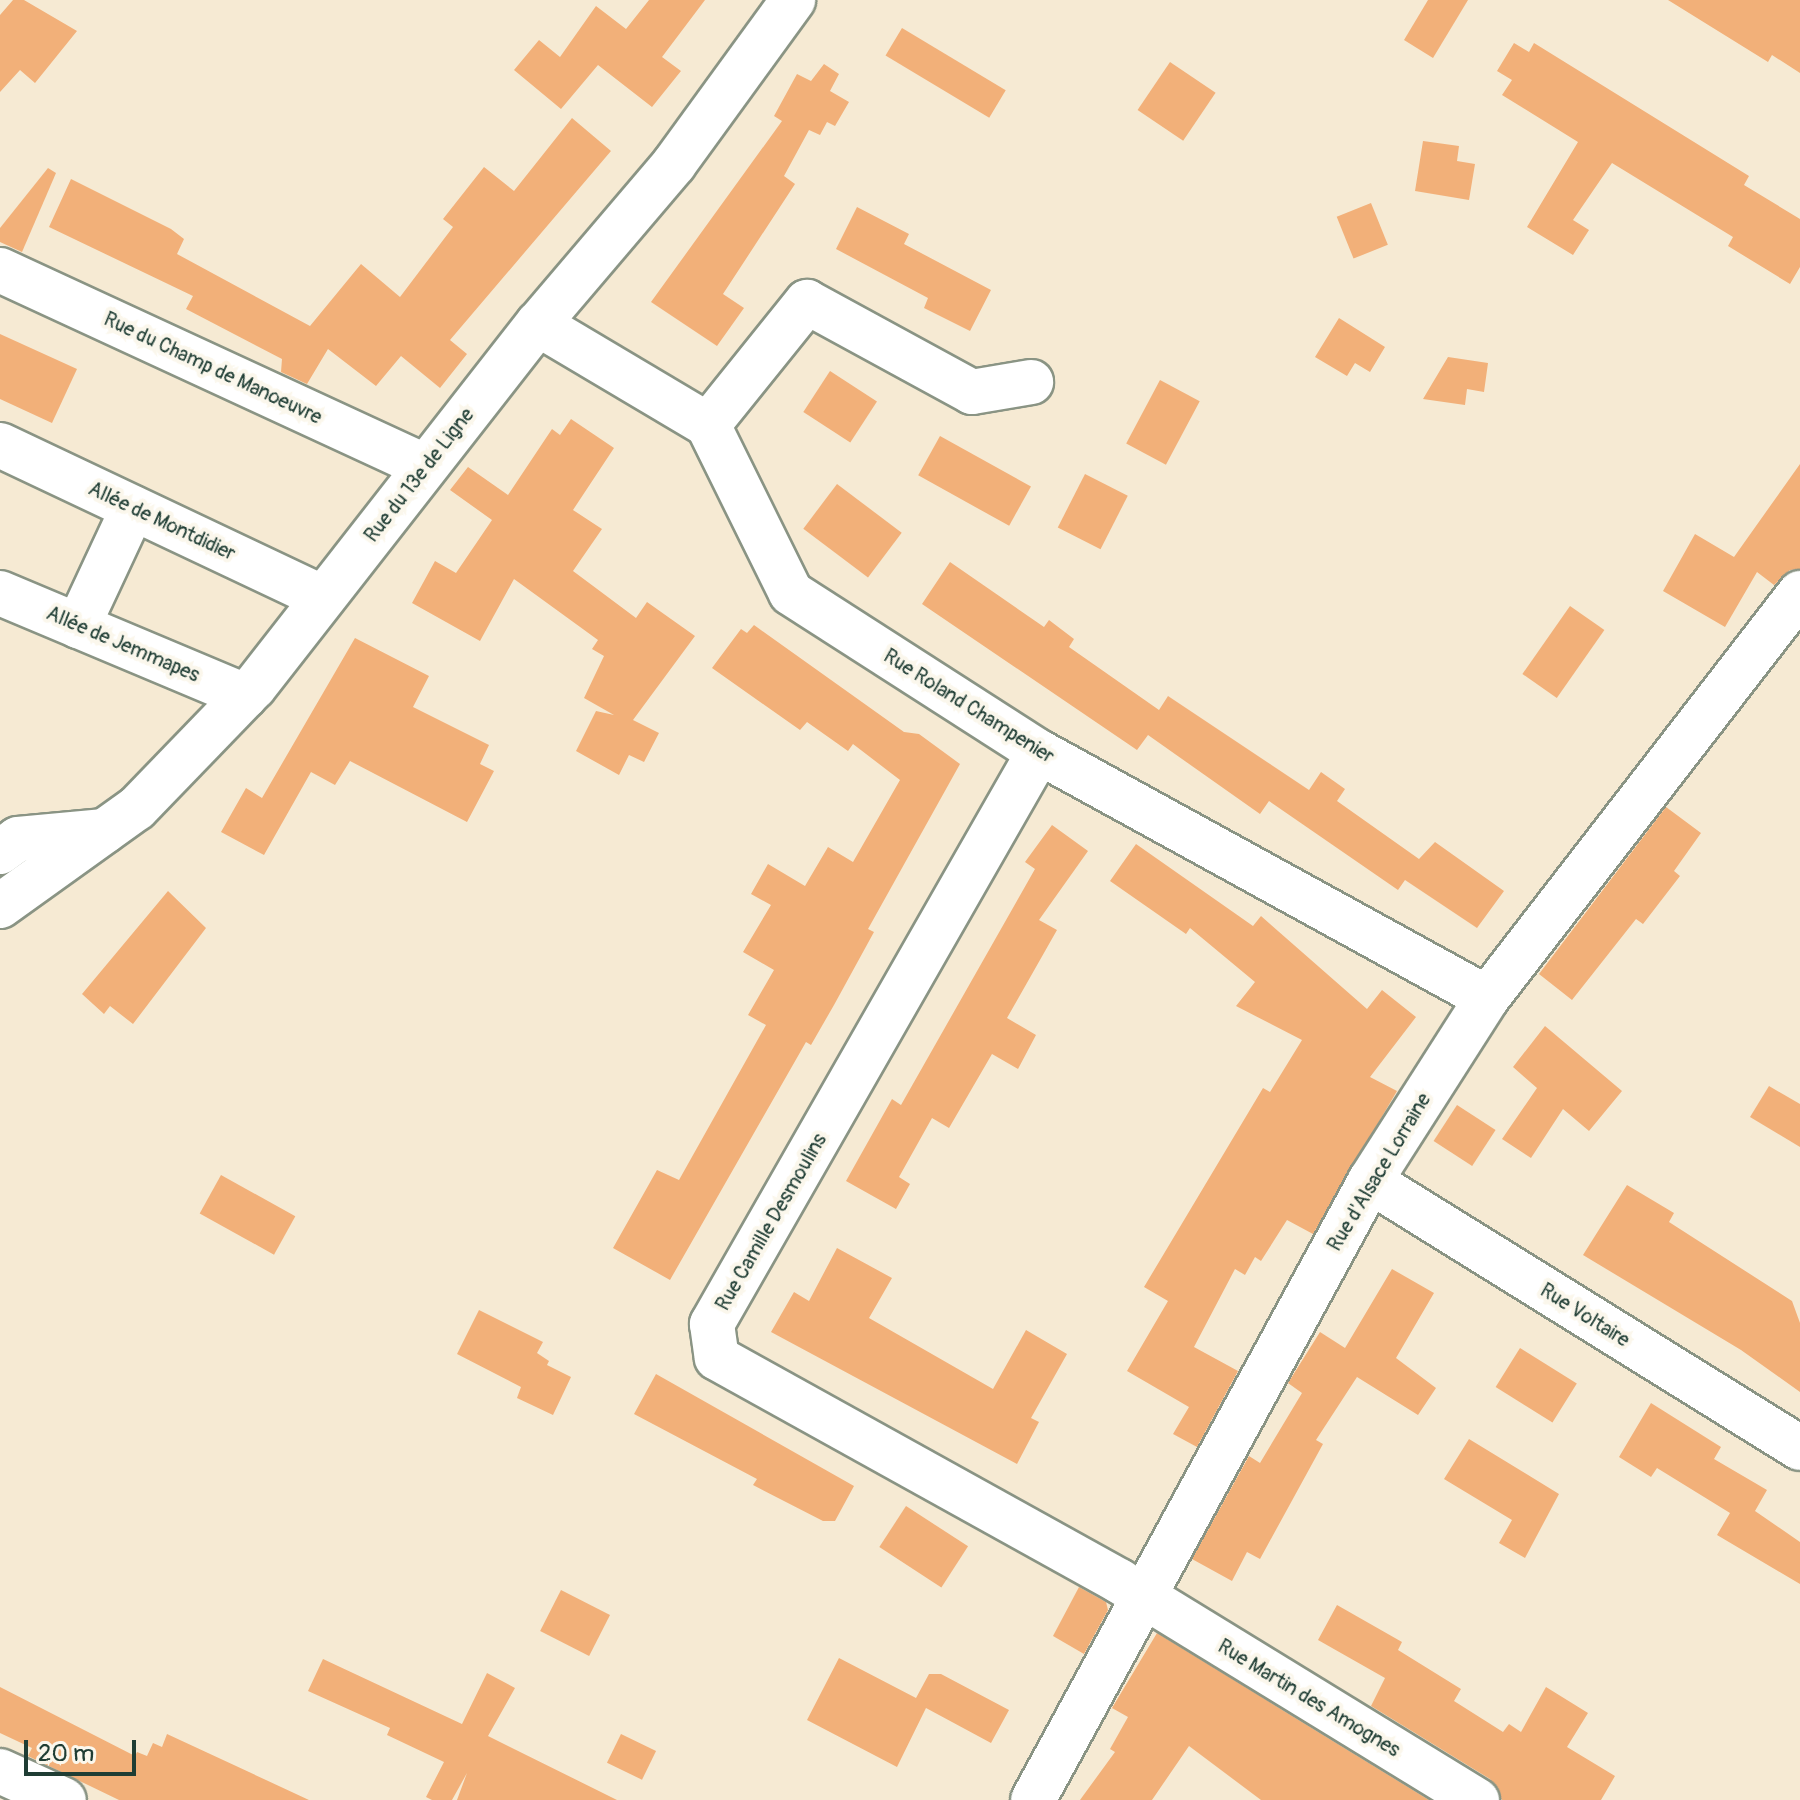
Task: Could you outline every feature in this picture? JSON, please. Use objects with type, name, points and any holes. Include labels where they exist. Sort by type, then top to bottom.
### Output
[{"type":"street","name":"Rue du 13e de Ligne","points":[[0,906],[137,808],[245,696],[538,324],[674,164],[793,0]]},
{"type":"street","name":"Rue du Champ de Manoeuvre","points":[[0,270],[425,466]]},
{"type":"street","points":[[538,324],[708,425],[807,302],[972,392],[1031,382]]},
{"type":"street","name":"Rue Roland Champenier","points":[[708,425],[791,593],[1039,752],[1487,998]]},
{"type":"street","name":"Allée de Montdidier","points":[[0,445],[323,598]]},
{"type":"street","points":[[78,626],[133,508]]},
{"type":"street","name":"Allée de Jemmapes","points":[[0,593],[245,696]]},
{"type":"street","name":"Rue d'Alsace Lorraine","points":[[1033,1800],[1140,1596],[1370,1181],[1487,998],[1800,593]]},
{"type":"street","name":"Rue Camille Desmoulins","points":[[1039,752],[712,1324],[717,1358],[1140,1596]]},
{"type":"street","points":[[0,852],[18,839],[105,831]]},
{"type":"street","name":"Rue Voltaire","points":[[1370,1181],[1800,1448]]},
{"type":"street","name":"Rue Martin des Amognes","points":[[1140,1596],[1477,1800]]},
{"type":"street","points":[[0,1771],[64,1800]]},
{"type":"building","points":[[13,0],[24,0],[77,31],[35,83],[20,70],[0,92],[0,15]]},
{"type":"building","points":[[649,0],[705,0],[662,57],[681,71],[652,107],[598,65],[561,109],[514,70],[539,40],[560,57],[596,6],[626,29]]},
{"type":"building","points":[[1428,0],[1468,0],[1433,58],[1404,40]]},
{"type":"building","points":[[1668,0],[1800,0],[1800,73],[1772,55],[1768,62]]},
{"type":"building","points":[[902,28],[1006,90],[989,118],[886,55]]},
{"type":"building","points":[[1514,43],[1529,52],[1534,43],[1749,176],[1744,185],[1800,219],[1800,267],[1790,284],[1728,246],[1733,237],[1612,163],[1573,220],[1589,230],[1573,255],[1527,227],[1578,142],[1502,95],[1512,80],[1497,71]]},
{"type":"building","points":[[1170,62],[1216,93],[1183,141],[1138,110]]},
{"type":"building","points":[[824,64],[839,74],[830,91],[849,102],[835,126],[827,122],[820,135],[809,130],[784,176],[795,184],[723,294],[744,308],[717,346],[651,302],[782,121],[774,116],[797,74],[811,81]]},
{"type":"building","points":[[572,118],[611,151],[450,340],[467,354],[440,388],[401,356],[376,386],[328,349],[307,384],[281,372],[282,359],[186,309],[193,296],[49,227],[71,179],[171,229],[184,239],[177,254],[310,326],[361,264],[400,297],[453,227],[443,219],[484,167],[514,191]]},
{"type":"building","points":[[1423,141],[1459,146],[1457,161],[1475,164],[1469,200],[1415,191]]},
{"type":"building","points":[[48,168],[56,173],[22,252],[0,242],[0,228]]},
{"type":"building","points":[[1371,203],[1388,245],[1354,259],[1337,217]]},
{"type":"building","points":[[857,207],[909,234],[904,244],[991,290],[970,331],[924,308],[928,298],[836,249]]},
{"type":"building","points":[[1339,318],[1385,347],[1370,372],[1355,363],[1347,376],[1315,357]]},
{"type":"building","points":[[0,334],[77,369],[52,423],[0,399]]},
{"type":"building","points":[[1448,357],[1488,363],[1484,392],[1467,389],[1465,405],[1423,399]]},
{"type":"building","points":[[830,371],[877,401],[850,443],[803,412]]},
{"type":"building","points":[[1160,380],[1200,401],[1166,465],[1126,444]]},
{"type":"building","points":[[571,419],[614,448],[573,510],[602,529],[573,571],[636,618],[647,602],[695,636],[633,720],[659,733],[644,762],[629,755],[619,775],[576,751],[596,711],[614,715],[584,698],[604,656],[592,649],[598,640],[514,579],[480,641],[412,603],[435,561],[456,573],[492,520],[450,490],[468,467],[508,495],[552,429],[560,435]]},
{"type":"building","points":[[940,436],[1031,486],[1009,526],[918,475]]},
{"type":"building","points":[[1800,464],[1800,569],[1790,570],[1774,585],[1757,572],[1725,627],[1663,591],[1695,534],[1734,557]]},
{"type":"building","points":[[1085,474],[1128,496],[1101,549],[1058,527]]},
{"type":"building","points":[[837,484],[902,533],[868,577],[803,529]]},
{"type":"building","points":[[950,562],[1044,627],[1049,620],[1074,639],[1069,647],[1159,710],[1168,696],[1309,790],[1321,772],[1345,789],[1337,801],[1419,859],[1435,842],[1504,891],[1477,928],[1405,880],[1398,890],[1269,801],[1260,814],[1148,735],[1137,750],[922,604]]},
{"type":"building","points":[[1570,606],[1604,630],[1557,698],[1522,674]]},
{"type":"building","points":[[754,625],[904,732],[919,734],[960,764],[868,929],[874,932],[834,1005],[811,1045],[806,1042],[670,1280],[613,1248],[657,1170],[679,1180],[766,1025],[748,1015],[774,970],[743,952],[771,905],[751,894],[768,864],[805,886],[828,847],[853,862],[900,780],[853,744],[848,751],[807,722],[800,730],[712,668],[741,629],[747,633]]},
{"type":"building","points":[[355,638],[429,676],[413,707],[489,745],[480,764],[494,771],[467,822],[350,761],[335,785],[311,772],[264,855],[221,832],[246,788],[262,798]]},
{"type":"building","points":[[1666,807],[1701,833],[1674,871],[1680,876],[1643,924],[1636,919],[1572,1000],[1539,974]]},
{"type":"building","points":[[1052,825],[1088,851],[1039,920],[1057,930],[1007,1018],[1036,1035],[1018,1069],[992,1054],[949,1128],[932,1118],[899,1177],[910,1184],[896,1209],[846,1181],[892,1099],[901,1105],[1035,869],[1025,862]]},
{"type":"building","points":[[1136,844],[1253,926],[1261,916],[1367,1009],[1382,990],[1416,1017],[1370,1077],[1397,1091],[1313,1234],[1287,1220],[1261,1261],[1255,1257],[1245,1275],[1235,1269],[1194,1347],[1238,1371],[1197,1447],[1173,1434],[1189,1407],[1127,1371],[1168,1301],[1144,1287],[1263,1088],[1270,1092],[1302,1040],[1236,1006],[1255,982],[1190,928],[1186,934],[1110,881]]},
{"type":"building","points":[[168,891],[206,928],[133,1024],[110,1006],[104,1014],[82,994]]},
{"type":"building","points":[[1545,1026],[1622,1091],[1589,1131],[1563,1109],[1531,1158],[1502,1139],[1537,1088],[1513,1067]]},
{"type":"building","points":[[1769,1086],[1800,1104],[1800,1147],[1750,1117]]},
{"type":"building","points":[[1457,1105],[1496,1130],[1472,1166],[1434,1141]]},
{"type":"building","points":[[221,1175],[295,1216],[274,1255],[200,1213]]},
{"type":"building","points":[[1627,1185],[1674,1213],[1669,1222],[1792,1301],[1800,1323],[1800,1392],[1741,1350],[1583,1255]]},
{"type":"building","points":[[837,1248],[892,1278],[869,1318],[993,1389],[1026,1330],[1067,1354],[1031,1418],[1039,1422],[1017,1464],[771,1332],[794,1292],[809,1301]]},
{"type":"building","points":[[1392,1269],[1434,1293],[1396,1358],[1436,1388],[1418,1415],[1357,1377],[1316,1440],[1323,1444],[1260,1559],[1247,1552],[1232,1581],[1192,1559],[1249,1456],[1260,1463],[1302,1393],[1288,1383],[1320,1332],[1345,1348]]},
{"type":"building","points":[[479,1310],[543,1342],[537,1353],[549,1361],[547,1365],[571,1377],[553,1415],[517,1398],[521,1387],[457,1354]]},
{"type":"building","points":[[1520,1348],[1577,1384],[1552,1423],[1496,1387]]},
{"type":"building","points":[[656,1374],[854,1486],[835,1521],[823,1521],[753,1485],[757,1479],[634,1414]]},
{"type":"building","points":[[1651,1403],[1721,1447],[1714,1459],[1767,1490],[1755,1511],[1800,1542],[1800,1584],[1717,1535],[1730,1513],[1657,1468],[1651,1477],[1619,1457]]},
{"type":"building","points":[[1469,1439],[1559,1494],[1525,1558],[1499,1543],[1512,1520],[1444,1479]]},
{"type":"building","points":[[906,1506],[968,1546],[941,1587],[879,1547]]},
{"type":"building","points":[[1079,1587],[1106,1602],[1108,1610],[1084,1654],[1053,1636]]},
{"type":"building","points":[[561,1590],[610,1615],[589,1656],[540,1631]]},
{"type":"building","points":[[1337,1605],[1402,1642],[1398,1650],[1461,1689],[1454,1701],[1503,1732],[1509,1724],[1521,1732],[1546,1687],[1588,1713],[1567,1747],[1615,1776],[1601,1800],[1502,1800],[1490,1779],[1371,1706],[1385,1678],[1318,1640]]},
{"type":"building","points":[[1157,1633],[1429,1800],[1261,1800],[1189,1746],[1152,1800],[1080,1800],[1115,1752],[1110,1749],[1128,1717],[1112,1708]]},
{"type":"building","points":[[839,1658],[916,1698],[929,1674],[941,1674],[1009,1710],[991,1743],[926,1708],[897,1767],[807,1720]]},
{"type":"building","points":[[323,1659],[462,1724],[487,1673],[515,1688],[488,1736],[617,1800],[457,1800],[467,1773],[452,1800],[432,1800],[426,1797],[444,1762],[387,1735],[390,1728],[308,1691]]},
{"type":"building","points":[[0,1687],[135,1756],[137,1752],[147,1756],[153,1743],[162,1747],[167,1734],[309,1800],[119,1800],[28,1756],[32,1748],[0,1733]]},
{"type":"building","points":[[621,1734],[656,1751],[642,1780],[607,1763]]}]
